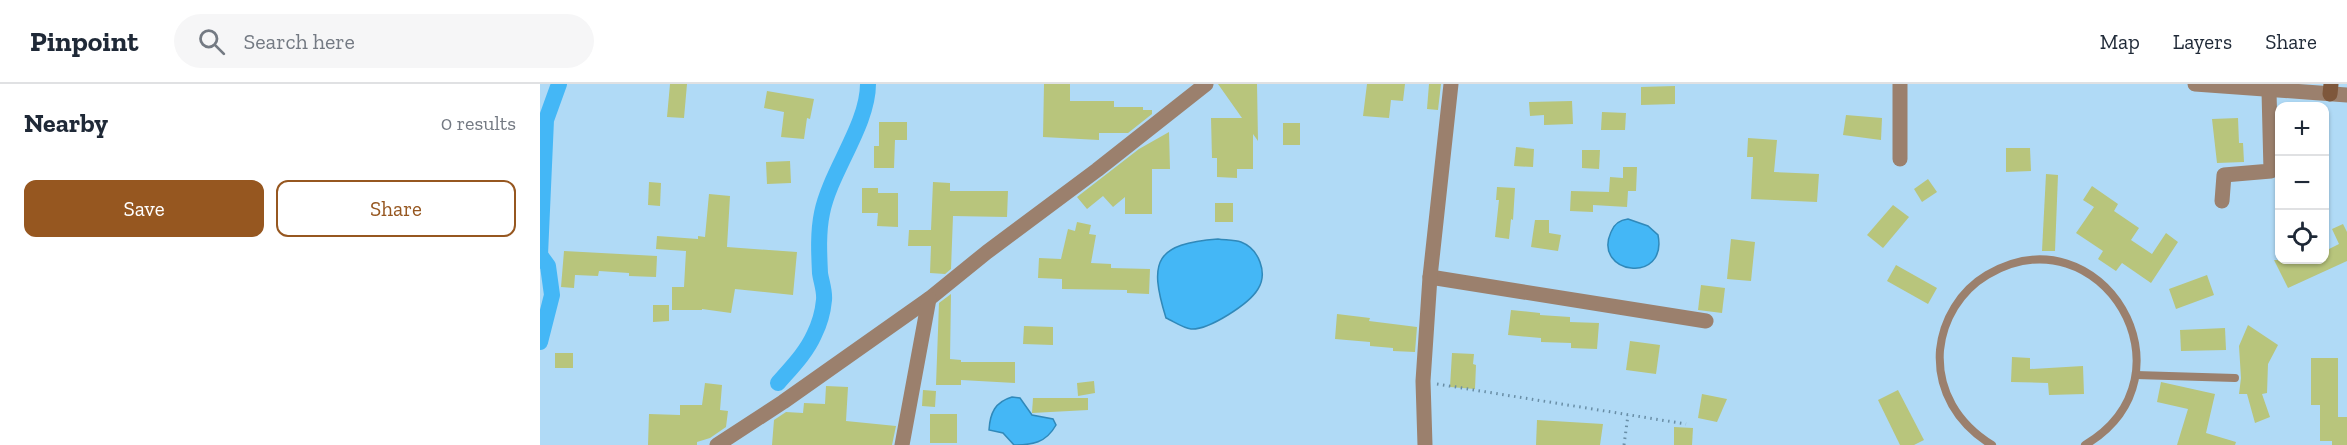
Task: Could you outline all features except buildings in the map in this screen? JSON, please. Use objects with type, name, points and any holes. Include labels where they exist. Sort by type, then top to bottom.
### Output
[{"type":"street","points":[[717,445],[783,402],[929,299],[1206,84]]},
{"type":"street","points":[[1425,445],[1423,381],[1430,277],[1451,84]]},
{"type":"street","points":[[1900,84],[1900,159]]},
{"type":"street","points":[[2195,84],[2269,91],[2331,89],[2347,95]]},
{"type":"street","points":[[2222,201],[2224,175],[2271,171],[2269,91]]},
{"type":"street","points":[[1430,277],[1706,321]]},
{"type":"street","points":[[902,445],[929,299]]},
{"type":"lane","points":[[1992,445],[1968,427],[1954,409],[1944,388],[1940,358],[1945,327],[1955,306],[1969,288],[1995,270],[2024,261],[2055,261],[2070,265],[2097,279],[2119,302],[2130,322],[2136,344],[2136,375],[2126,404],[2108,429],[2085,445]]},
{"type":"lane","points":[[2136,375],[2235,378]]},
{"type":"path","points":[[1423,381],[1686,424]]},
{"type":"path","points":[[1624,445],[1628,415]]},
{"type":"water","points":[[1628,219],[1648,226],[1658,235],[1658,251],[1652,262],[1643,267],[1631,268],[1620,265],[1612,257],[1608,246],[1614,227],[1619,221]]},
{"type":"water","points":[[1218,239],[1241,242],[1253,250],[1262,269],[1258,289],[1246,302],[1228,315],[1199,328],[1191,329],[1181,326],[1166,318],[1158,282],[1158,269],[1162,259],[1181,245]]},
{"type":"water","points":[[1012,397],[1020,398],[1032,415],[1053,419],[1056,425],[1048,436],[1038,442],[1014,445],[1003,433],[989,430],[994,409],[1001,402]]},
{"type":"waterway","points":[[540,255],[546,120],[559,84]]},
{"type":"waterway","points":[[778,383],[807,348],[820,318],[824,297],[819,258],[822,213],[826,197],[862,116],[868,84]]},
{"type":"waterway","points":[[540,255],[548,266],[552,295],[540,342]]}]
